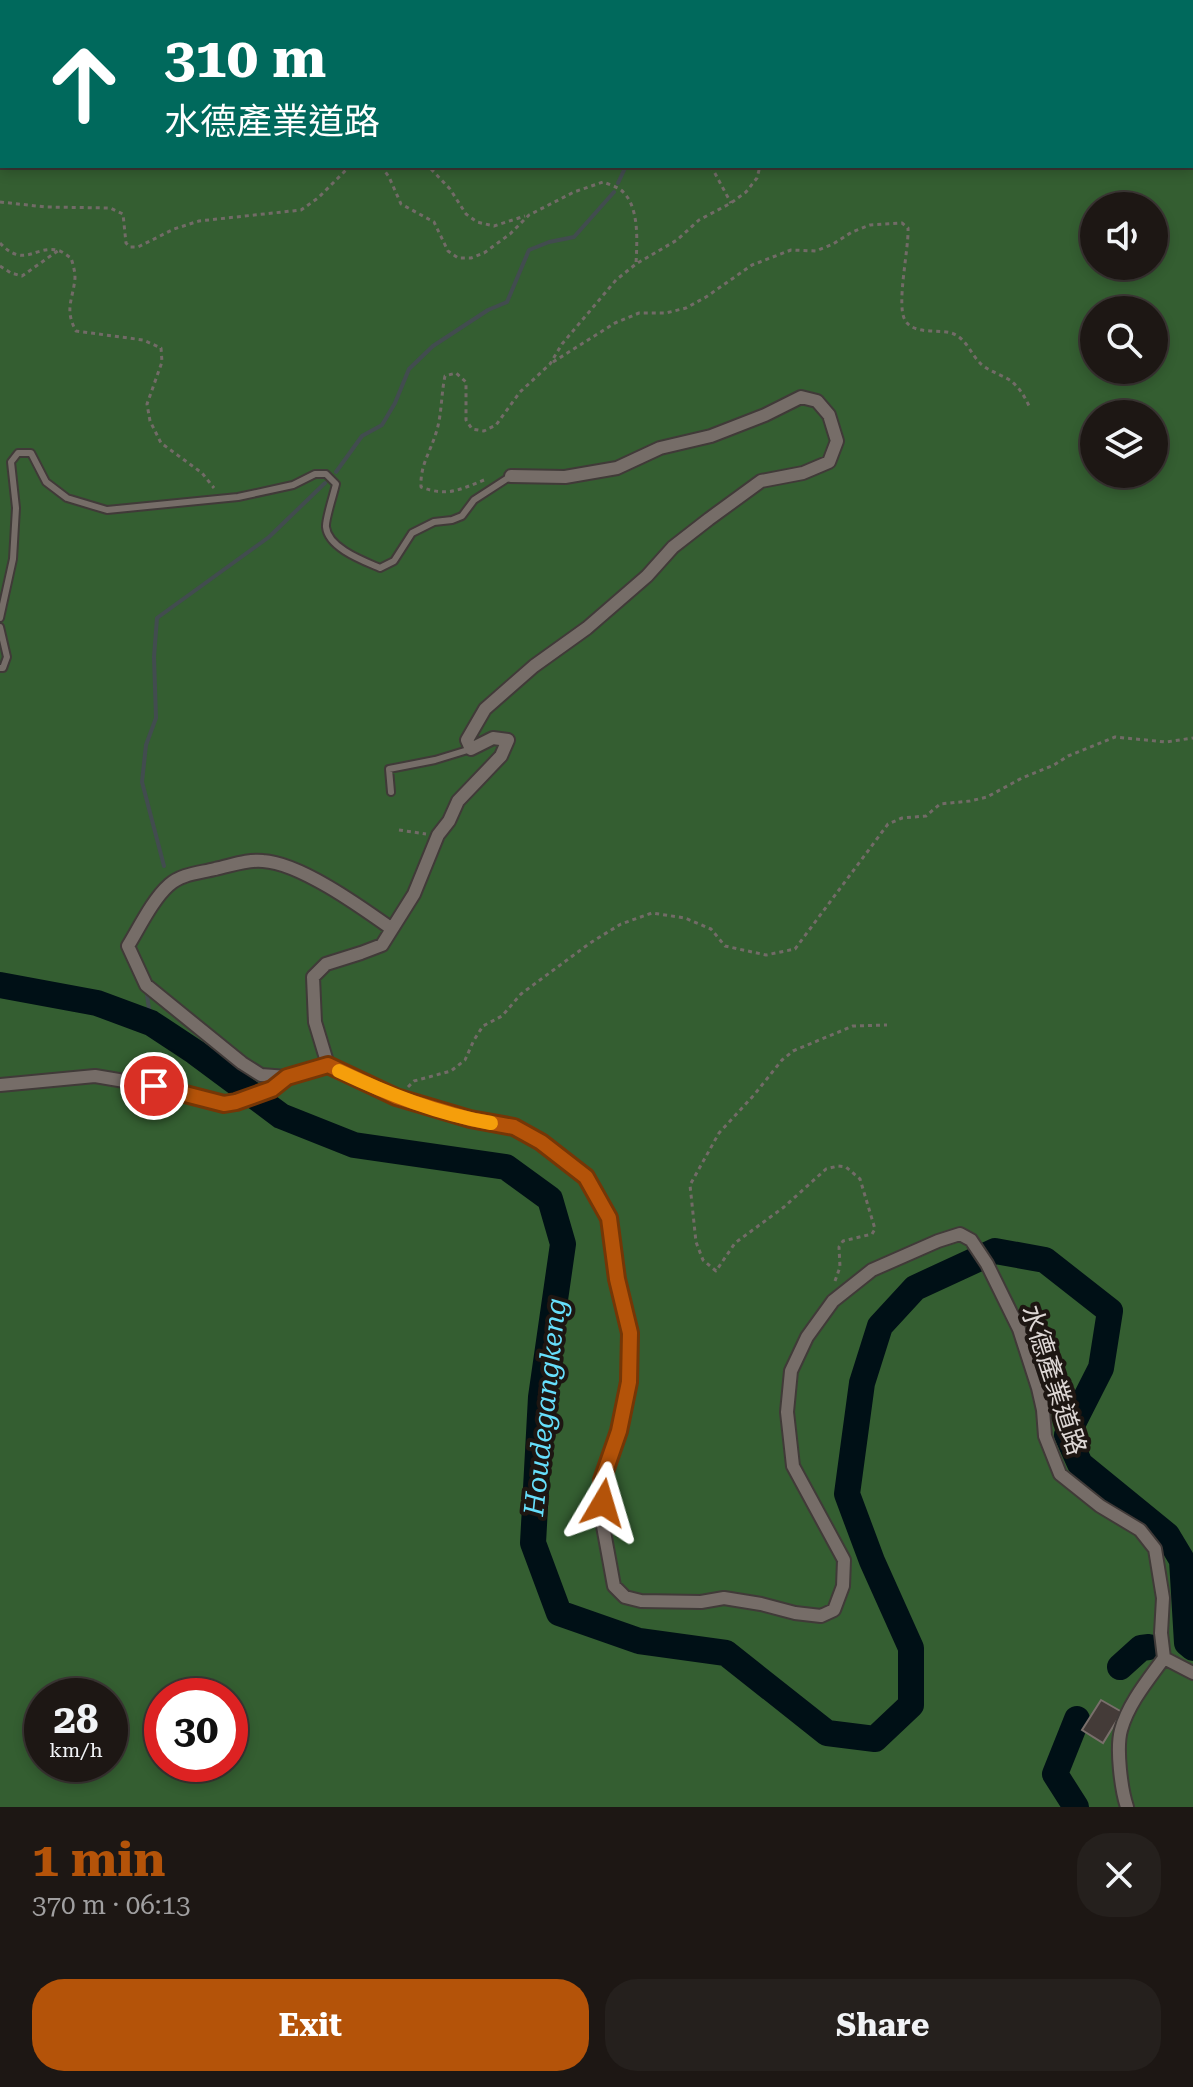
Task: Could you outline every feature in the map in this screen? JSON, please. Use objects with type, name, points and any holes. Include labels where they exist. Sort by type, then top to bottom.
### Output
[{"type":"street","points":[[328,1065],[315,1022],[313,977],[326,964],[382,945],[414,894],[438,835],[458,801],[501,756],[508,740],[493,738],[471,749],[467,740],[485,709],[534,666],[587,628],[647,576],[673,547],[761,481],[803,473],[829,462],[837,441],[829,415],[817,401],[801,397],[724,431],[660,448],[617,468],[565,477],[511,476]]},
{"type":"street","points":[[392,929],[355,902],[310,878],[278,862],[259,860],[181,876],[168,886],[128,946],[146,985],[261,1075],[287,1077],[328,1065],[396,1097],[470,1119],[514,1127],[541,1142],[586,1177],[609,1218],[615,1272],[630,1333],[629,1382],[619,1431],[602,1480],[603,1526],[614,1586],[625,1597],[656,1602],[701,1602],[724,1598],[821,1616],[834,1610],[843,1586],[844,1560],[793,1466],[787,1412],[791,1371],[807,1337],[833,1301]]},
{"type":"street","points":[[0,1085],[95,1076],[154,1086],[224,1104],[272,1089],[287,1077]]},
{"type":"street","name":"水德產業道路","points":[[833,1301],[872,1270],[960,1234],[971,1240],[987,1264],[1019,1329],[1038,1388],[1045,1436],[1060,1474],[1100,1506],[1140,1530],[1155,1549],[1163,1598],[1161,1633],[1164,1658]]},
{"type":"street","points":[[1127,1807],[1119,1764],[1120,1731],[1137,1696],[1164,1658],[1193,1673]]},
{"type":"lane","points":[[0,618],[13,559],[16,508],[11,462],[18,453],[31,453],[46,482],[67,498],[107,510],[238,497],[293,485],[315,474],[326,474],[336,484],[326,528],[332,541],[355,558],[380,568],[394,561],[412,533],[434,522],[462,516],[474,500],[511,476]]},
{"type":"lane","points":[[0,627],[7,657],[3,668],[0,668]]},
{"type":"lane","points":[[391,792],[389,769],[471,749]]},
{"type":"path","points":[[0,202],[46,207],[110,208],[123,214],[126,243],[130,247],[138,247],[174,229],[199,221],[301,210],[348,168]]},
{"type":"path","points":[[382,168],[401,204],[434,222],[448,251],[458,258],[471,258],[484,253],[529,215]]},
{"type":"path","points":[[712,168],[731,203]]},
{"type":"path","points":[[550,364],[562,344],[616,280],[636,264],[677,240],[699,220],[746,192],[757,178],[760,168]]},
{"type":"path","points":[[431,169],[450,189],[466,214],[477,222],[494,226],[529,215],[574,192],[603,182],[621,190],[633,209],[637,229],[636,264]]},
{"type":"path","points":[[511,476],[494,476],[453,492],[435,493],[421,487],[420,472],[437,431],[445,376],[456,373],[466,382],[466,420],[472,429],[484,431],[496,425],[520,392],[550,364],[615,323],[639,313],[666,313],[686,308],[752,265],[791,250],[816,251],[870,225],[902,223],[908,228],[902,310],[904,320],[910,327],[951,333],[958,337],[980,363],[1011,380],[1030,408]]},
{"type":"path","points":[[0,243],[19,256],[59,250],[71,258],[75,275],[69,306],[70,320],[76,331],[143,340],[161,348],[162,362],[147,404],[150,421],[161,443],[202,473],[221,498]]},
{"type":"path","points":[[0,266],[22,276],[59,250]]},
{"type":"path","points":[[396,1097],[414,1081],[451,1071],[465,1060],[483,1026],[502,1016],[521,994],[621,924],[652,913],[685,918],[711,929],[725,946],[766,955],[795,949],[888,824],[902,818],[926,816],[940,804],[987,797],[1068,756],[1115,737],[1166,742],[1193,738]]},
{"type":"path","points":[[399,830],[438,835]]},
{"type":"path","points":[[833,1301],[834,1284],[840,1267],[839,1247],[843,1241],[872,1234],[875,1229],[860,1179],[846,1167],[826,1169],[784,1207],[735,1243],[716,1271],[703,1260],[696,1242],[690,1185],[719,1133],[793,1051],[853,1026],[887,1025]]},
{"type":"green space","points":[[0,168],[1193,168],[1193,1807],[0,1807]]},
{"type":"building","points":[[1101,1700],[1122,1712],[1103,1743],[1082,1730]]},
{"type":"waterway","points":[[618,183],[625,168]]},
{"type":"waterway","points":[[336,472],[362,436],[382,425],[409,369],[433,346],[488,310],[507,302],[529,250],[574,237],[614,192]]},
{"type":"waterway","points":[[164,866],[142,782],[146,745],[156,718],[154,657],[157,618],[269,537],[325,483]]},
{"type":"waterway","name":"Houdegangkeng","points":[[0,985],[97,1003],[151,1023],[281,1116],[354,1145],[506,1167],[550,1199],[563,1244],[541,1397],[533,1543],[559,1613],[639,1641],[726,1653],[827,1733],[875,1739],[911,1705],[911,1648],[872,1561],[847,1494],[862,1383],[880,1326],[915,1288],[995,1251],[1045,1260],[1110,1311],[1101,1368],[1067,1435],[1080,1464],[1167,1535],[1182,1560],[1187,1643],[1193,1648]]},
{"type":"waterway","points":[[147,995],[151,1023]]},
{"type":"waterway","points":[[1120,1667],[1141,1648],[1149,1647]]},
{"type":"waterway","points":[[1076,1807],[1055,1774],[1077,1719]]},
{"type":"slow traffic","points":[[339,1071],[396,1097],[491,1123]]},
{"type":"route","points":[[154,1086],[224,1104],[272,1089],[287,1077],[328,1065],[396,1097],[470,1119],[514,1127],[541,1142],[586,1177],[609,1218],[621,1301],[630,1333],[629,1382],[619,1431],[602,1480],[603,1503]]}]
